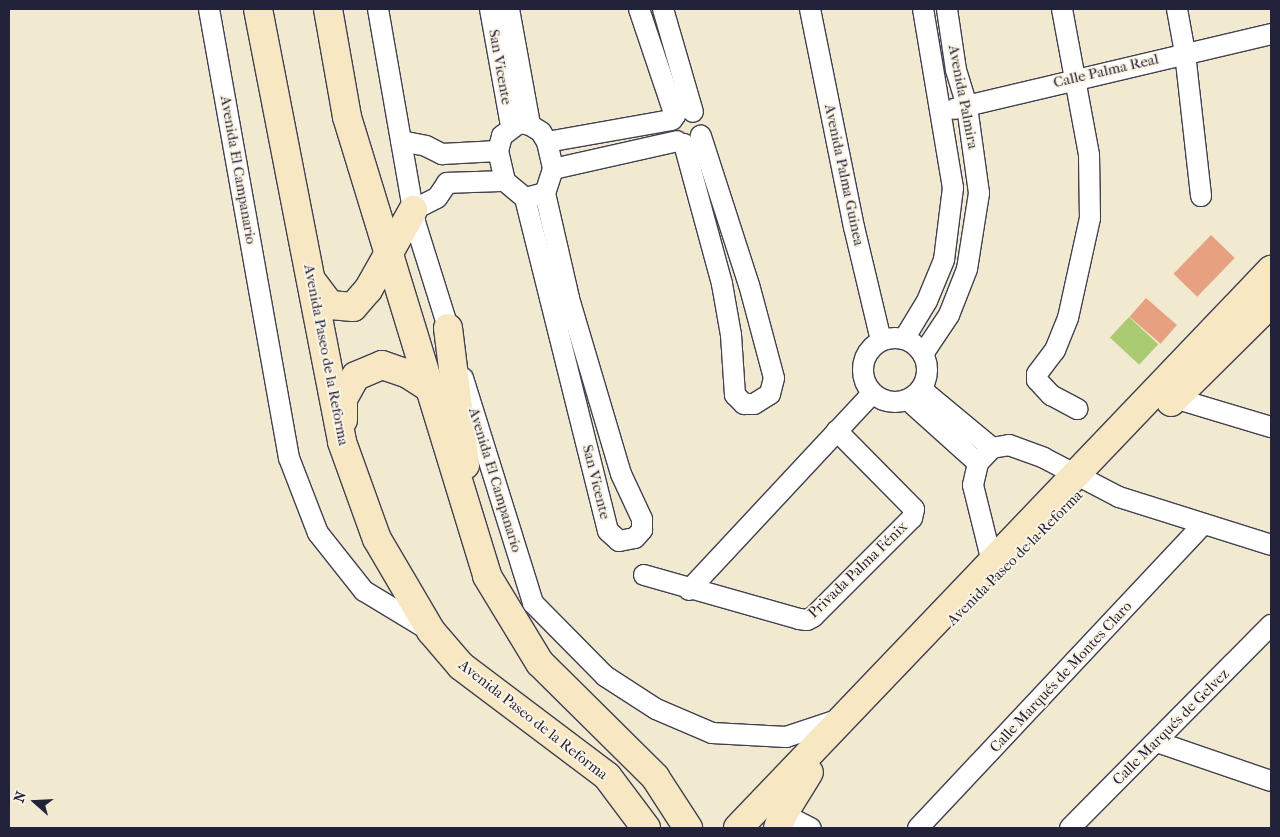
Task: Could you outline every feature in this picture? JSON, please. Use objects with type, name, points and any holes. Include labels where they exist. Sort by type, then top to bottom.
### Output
[{"type":"street","name":"Avenida El Campanario","points":[[209,9],[289,458],[318,533],[364,591],[431,631]]},
{"type":"street","name":"Avenida Paseo de la Reforma","points":[[258,9],[342,442],[377,539],[431,631],[461,666],[607,776],[646,828]]},
{"type":"street","points":[[328,9],[347,117],[387,255],[487,576],[540,663],[654,777],[688,828]]},
{"type":"street","name":"Avenida El Campanario","points":[[378,9],[413,210],[533,603],[605,676],[656,709],[712,733],[786,737],[842,719]]},
{"type":"street","points":[[490,9],[495,9]]},
{"type":"street","name":"San Vicente","points":[[490,9],[520,125]]},
{"type":"street","name":"San Vicente","points":[[509,9],[520,125]]},
{"type":"street","points":[[639,9],[680,116]]},
{"type":"street","points":[[663,9],[680,116],[672,135],[687,141],[749,285],[774,378],[770,394],[754,404],[744,404],[735,394],[731,335],[722,284],[687,141]]},
{"type":"street","name":"Avenida Palma Guinea","points":[[810,9],[854,227],[881,340]]},
{"type":"street","name":"Avenida Palmira","points":[[904,339],[928,302],[944,260],[954,188],[943,112],[923,9]]},
{"type":"street","name":"Avenida Palmira","points":[[923,354],[949,315],[967,269],[979,194],[967,106],[956,70],[947,9]]},
{"type":"street","points":[[1062,9],[1072,78],[1089,155],[1090,218],[1068,318],[1056,350],[1037,374],[1037,380],[1052,395],[1077,409]]},
{"type":"street","points":[[1177,9],[1185,53],[1201,196]]},
{"type":"street","name":"Calle Palma Real","points":[[943,112],[1072,78],[1271,34]]},
{"type":"street","points":[[547,142],[680,116],[703,122],[687,141],[553,169]]},
{"type":"street","points":[[520,125],[541,132],[547,142],[553,169],[545,193],[525,198],[505,181],[498,151],[502,136],[520,125]]},
{"type":"street","points":[[401,141],[426,146],[442,154],[498,151]]},
{"type":"street","points":[[310,278],[330,305],[353,307],[368,290],[413,210],[437,198],[448,183],[442,154]]},
{"type":"street","points":[[448,183],[505,181]]},
{"type":"street","name":"San Vicente","points":[[525,198],[550,305],[608,531],[619,541],[635,538],[642,530],[642,519],[621,474],[569,298],[545,193]]},
{"type":"street","name":"Avenida Paseo de la Reforma","points":[[781,821],[818,758],[1165,395],[1265,302],[1271,270]]},
{"type":"street","points":[[550,305],[569,298]]},
{"type":"street","points":[[448,328],[474,533]]},
{"type":"street","points":[[904,339],[923,354],[927,372],[915,395],[890,403],[872,394],[864,381],[862,365],[869,350],[881,340],[904,339]]},
{"type":"street","points":[[342,442],[343,400],[356,376],[382,366],[408,374],[428,387]]},
{"type":"street","points":[[689,590],[872,394]]},
{"type":"street","points":[[915,395],[985,456]]},
{"type":"street","points":[[1165,395],[1271,427]]},
{"type":"street","name":"Privada Palma Fénix","points":[[644,575],[689,590],[807,620],[912,518],[914,509],[906,498],[837,431]]},
{"type":"street","points":[[992,562],[973,485],[985,456],[1009,445],[1026,450],[1119,497],[1271,545]]},
{"type":"street","name":"Avenida Paseo de la Reforma","points":[[738,828],[992,562],[1084,478]]},
{"type":"street","name":"Calle Marqués de Montes Claro","points":[[918,828],[1203,525]]},
{"type":"street","name":"Calle Marqués de Gelvez","points":[[1076,827],[1271,625]]},
{"type":"street","points":[[1157,742],[1271,782]]},
{"type":"street","points":[[781,821],[811,828]]},
{"type":"green space","points":[[1129,317],[1158,344],[1139,365],[1110,337]]},
{"type":"building","points":[[1211,235],[1235,258],[1197,297],[1173,274]]},
{"type":"building","points":[[1146,298],[1177,325],[1161,344],[1130,317]]}]
